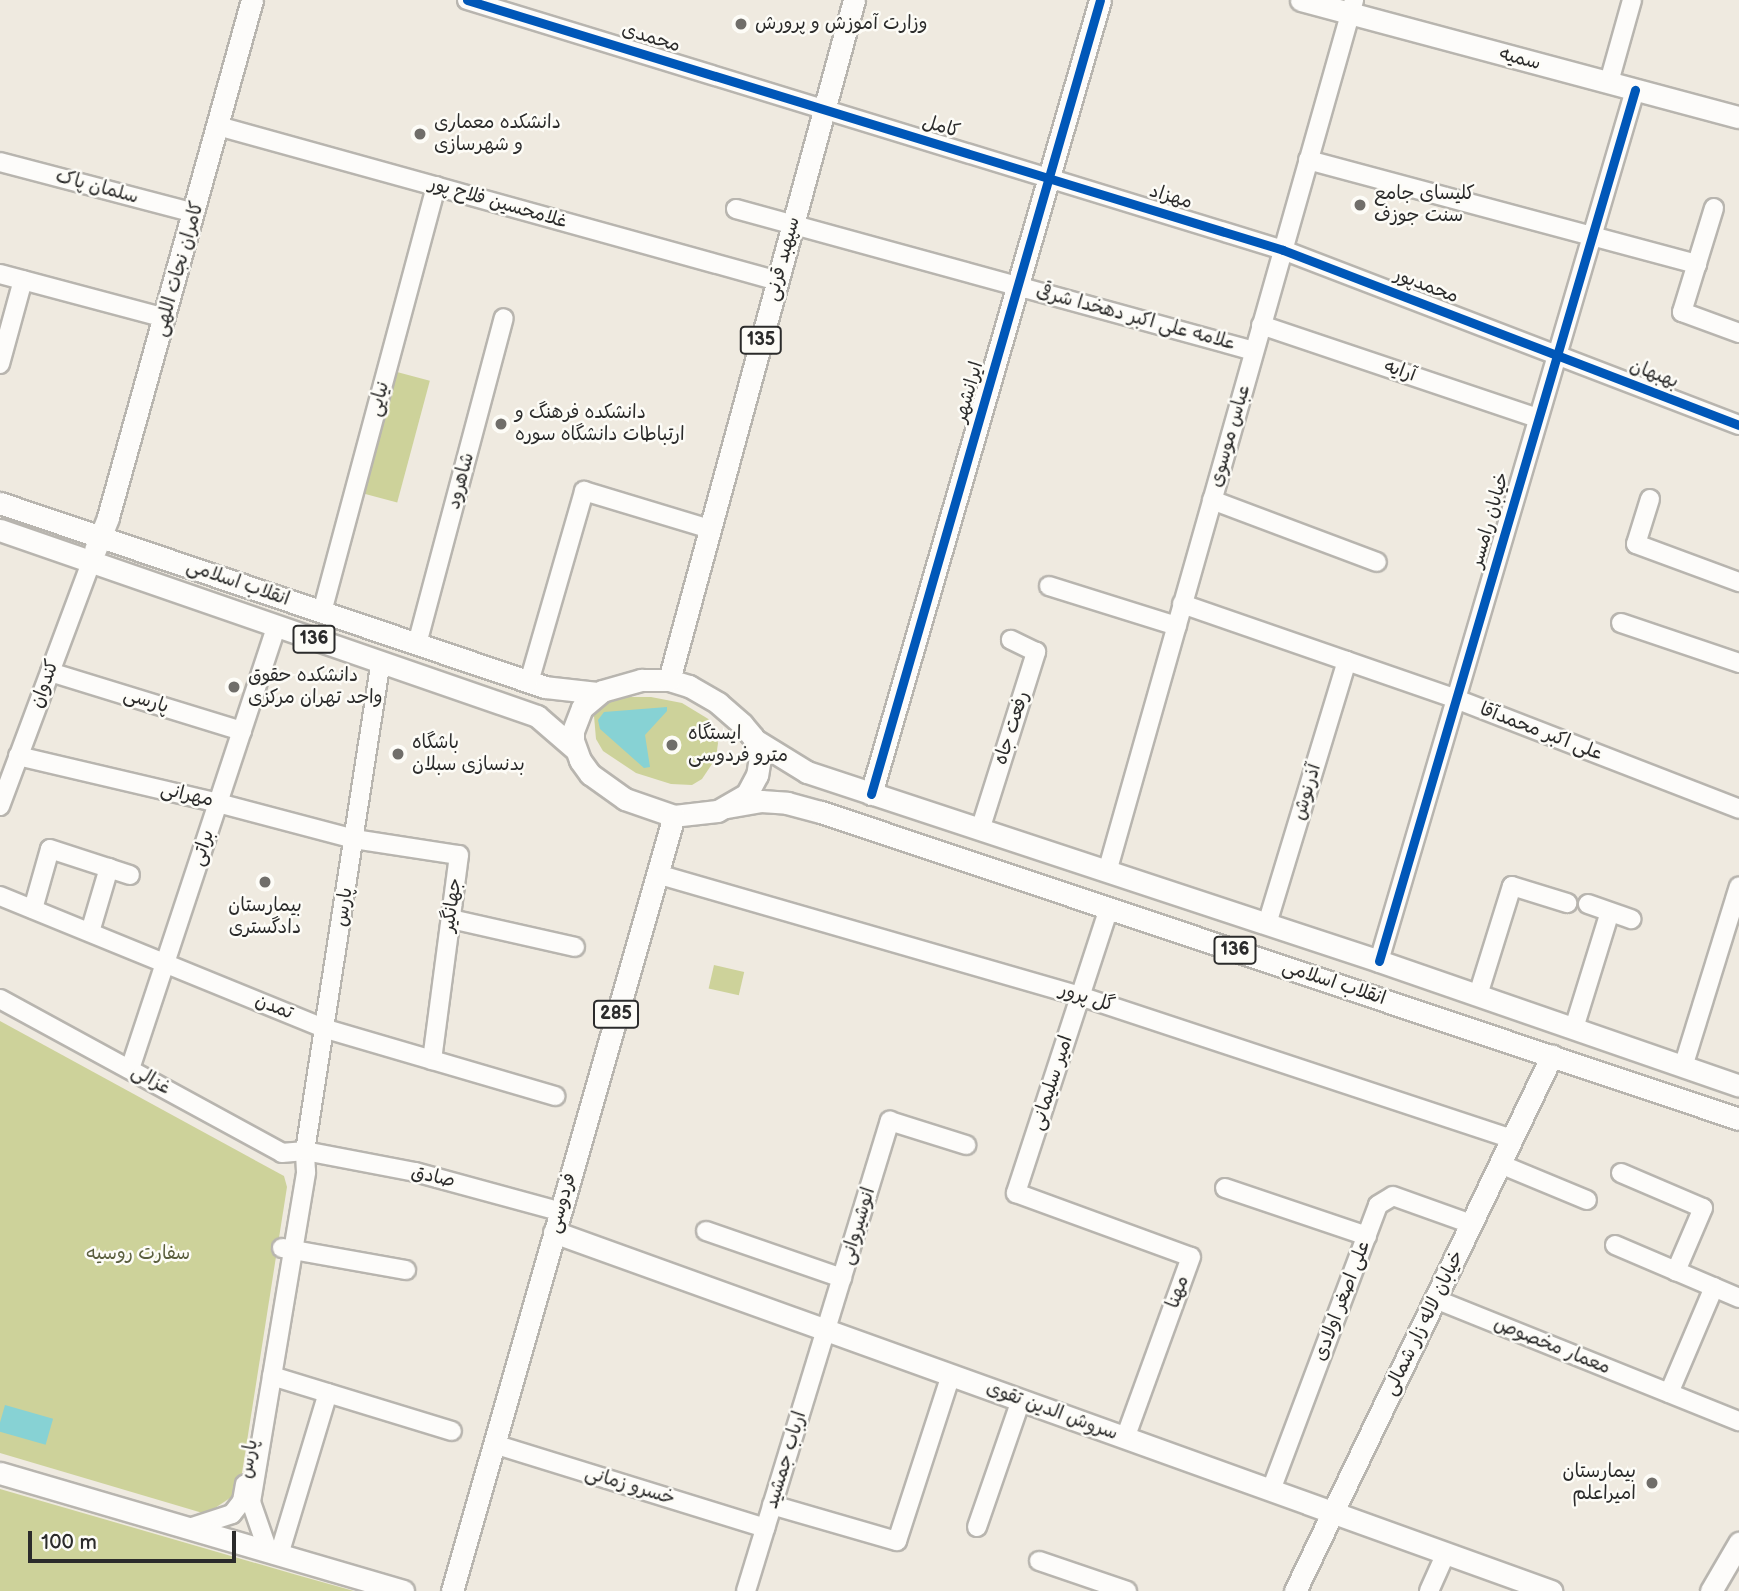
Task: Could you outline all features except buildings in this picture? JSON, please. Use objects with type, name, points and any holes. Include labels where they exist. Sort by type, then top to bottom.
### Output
[{"type":"main road","name":"کامران نجات اللهی","points":[[91,562],[165,318],[252,0]]},
{"type":"main road","name":"سپهبد قرنی","points":[[669,680],[854,0]]},
{"type":"main road","name":"ایرانشهر","points":[[871,794],[1100,0]]},
{"type":"main road","name":"سمیه","points":[[1301,0],[1352,7],[1635,90],[1739,117]]},
{"type":"main road","name":"انقلاب اسلامی","points":[[0,503],[545,687],[598,693]]},
{"type":"main road","name":"انقلاب اسلامی","points":[[0,532],[537,716],[574,748]]},
{"type":"main road","points":[[669,680],[694,689],[718,703],[742,724],[755,740],[760,757],[756,779],[747,794],[727,807],[707,814],[674,816],[640,806],[606,788],[587,771],[574,748],[573,730],[578,716],[584,705],[598,693],[632,681],[669,680]]},
{"type":"main road","name":"انقلاب اسلامی","points":[[755,740],[807,772],[1379,961],[1739,1086]]},
{"type":"main road","name":"انقلاب اسلامی","points":[[727,807],[761,801],[787,803],[1739,1119]]},
{"type":"main road","name":"فردوسی","points":[[452,1591],[674,816]]},
{"type":"main road","name":"خیابان لاله زار شمالی","points":[[1295,1591],[1552,1055]]},
{"type":"main road","name":"سروش الدین تقوی","points":[[556,1222],[826,1330],[1551,1591]]},
{"type":"main road","points":[[0,1472],[403,1591]]},
{"type":"main road","points":[[1711,1591],[1739,1543]]},
{"type":"street","name":"محمدی","points":[[467,0],[497,4],[824,110]]},
{"type":"street","points":[[1609,82],[1632,0]]},
{"type":"street","name":"عباس موسوی","points":[[1107,872],[1352,7]]},
{"type":"street","name":"خیابان رامسر","points":[[1379,961],[1635,90]]},
{"type":"street","name":"کامل","points":[[824,110],[1048,178]]},
{"type":"street","name":"غلامحسین فلاح‌ پور","points":[[218,126],[778,281]]},
{"type":"street","points":[[1308,160],[1697,264]]},
{"type":"street","name":"سلمان پاک","points":[[0,162],[194,213]]},
{"type":"street","name":"مهزاد","points":[[1048,178],[1283,250]]},
{"type":"street","name":"نیایی","points":[[322,612],[436,186]]},
{"type":"street","points":[[1714,208],[1682,312],[1739,333]]},
{"type":"street","name":"علامه علی اکبر دهخدا شرقی","points":[[736,209],[1254,351]]},
{"type":"street","name":"محمدپور","points":[[1283,250],[1557,355]]},
{"type":"street","points":[[0,274],[165,318]]},
{"type":"street","points":[[0,364],[23,281]]},
{"type":"street","name":"شاهرود","points":[[417,644],[503,318]]},
{"type":"street","name":"آرایه","points":[[1261,325],[1538,418]]},
{"type":"street","name":"بهبهان","points":[[1557,355],[1739,425]]},
{"type":"street","points":[[529,681],[584,491],[710,529]]},
{"type":"street","points":[[1650,499],[1636,544],[1739,582]]},
{"type":"street","points":[[1212,500],[1377,562]]},
{"type":"street","name":"کندوان","points":[[0,806],[91,562]]},
{"type":"street","points":[[1049,586],[1177,626]]},
{"type":"street","name":"علی اکبر محمدآقا","points":[[1182,604],[1456,699],[1739,809]]},
{"type":"street","points":[[1621,623],[1739,663]]},
{"type":"street","name":"براتی","points":[[130,1069],[276,627]]},
{"type":"street","name":"رفعت جاه","points":[[980,830],[1036,652],[1011,640]]},
{"type":"street","name":"آذرنوش","points":[[1267,924],[1347,661]]},
{"type":"street","name":"پارس","points":[[273,1553],[247,1502],[288,1249],[306,1172],[305,1151],[381,662]]},
{"type":"street","name":"پارسی","points":[[50,672],[242,731]]},
{"type":"street","name":"مهرانی","points":[[19,756],[218,803],[354,839]]},
{"type":"street","name":"جهانگیر","points":[[354,839],[459,855],[432,1060]]},
{"type":"street","points":[[33,909],[50,849],[130,875]]},
{"type":"street","points":[[90,932],[109,868]]},
{"type":"street","name":"گل پرور","points":[[657,874],[1080,996],[1512,1139]]},
{"type":"street","points":[[1478,995],[1512,886],[1567,904]]},
{"type":"street","points":[[1684,1067],[1739,887]]},
{"type":"street","name":"تمدن","points":[[0,896],[326,1029],[555,1096]]},
{"type":"street","points":[[1588,904],[1631,919]]},
{"type":"street","name":"امیر سلیمانی","points":[[1040,1202],[1016,1193],[1109,908]]},
{"type":"street","points":[[1574,1028],[1610,912]]},
{"type":"street","points":[[451,919],[575,947]]},
{"type":"street","name":"غزالی","points":[[0,999],[282,1153],[305,1151]]},
{"type":"street","name":"انوشیروانی","points":[[826,1330],[890,1121],[966,1145]]},
{"type":"street","name":"صادق","points":[[305,1151],[444,1179],[556,1222]]},
{"type":"street","points":[[1500,1164],[1587,1200]]},
{"type":"street","points":[[1621,1173],[1703,1208],[1676,1271]]},
{"type":"street","points":[[1225,1188],[1367,1236]]},
{"type":"street","name":"علی اصغر اولادی","points":[[1271,1490],[1378,1205],[1392,1196],[1471,1224]]},
{"type":"street","name":"مهنا","points":[[1040,1202],[1191,1257],[1125,1438]]},
{"type":"street","points":[[706,1231],[842,1278]]},
{"type":"street","points":[[1615,1245],[1739,1298]]},
{"type":"street","points":[[288,1249],[406,1270]]},
{"type":"street","name":"پارس","points":[[189,1528],[232,1514],[247,1502],[272,1376],[288,1249]]},
{"type":"street","points":[[1668,1393],[1714,1287]]},
{"type":"street","name":"معمار مخصوص","points":[[1435,1299],[1739,1421]]},
{"type":"street","name":"ارباب جمشید","points":[[746,1591],[826,1330]]},
{"type":"street","points":[[772,1505],[897,1542],[951,1375]]},
{"type":"street","points":[[272,1376],[452,1431]]},
{"type":"street","points":[[273,1553],[328,1393]]},
{"type":"street","points":[[976,1527],[1021,1400]]},
{"type":"street","name":"خسرو زمانی","points":[[494,1444],[765,1528]]},
{"type":"street","points":[[1429,1591],[1446,1553]]},
{"type":"street","points":[[1039,1561],[1127,1591]]},
{"type":"green space","points":[[397,372],[430,381],[397,503],[364,494]]},
{"type":"green space","points":[[620,697],[651,697],[682,703],[710,720],[718,743],[716,758],[702,779],[692,785],[671,784],[636,773],[603,751],[596,739],[594,716],[599,706]]},
{"type":"green space","points":[[714,965],[744,972],[739,995],[709,988]]},
{"type":"green space","name":"سفارت روسیه","points":[[0,1021],[284,1176],[287,1187],[239,1492],[206,1514],[0,1453]]},
{"type":"green space","points":[[0,1489],[297,1575],[354,1591],[0,1591]]},
{"type":"water","points":[[667,707],[667,711],[645,735],[650,767],[644,768],[600,729],[598,720],[604,712]]},
{"type":"water","points":[[5,1405],[53,1419],[46,1445],[0,1432]]},
{"type":"cycle path","points":[[467,0],[1283,250],[1739,425]]},
{"type":"cycle path","points":[[871,794],[1100,0]]},
{"type":"cycle path","points":[[1379,961],[1635,90]]},
{"type":"place","name":"وزارت آموزش و پرورش","points":[[741,24]]},
{"type":"place","name":"دانشکده معماری و شهرسازی","points":[[420,134]]},
{"type":"place","name":"کلیسای جامع سنت جوزف","points":[[1360,205]]},
{"type":"place","name":"دانشکده فرهنگ و ارتباطات دانشگاه سوره","points":[[501,424]]},
{"type":"place","name":"دانشکده حقوق واحد تهران مرکزی","points":[[234,687]]},
{"type":"place","name":"ایستگاه مترو فردوسی","points":[[672,745]]},
{"type":"place","name":"باشگاه بدنسازی سبلان","points":[[398,754]]},
{"type":"place","name":"بیمارستان دادگستری","points":[[265,882]]},
{"type":"place","name":"بیمارستان امیراعلم","points":[[1652,1483]]}]
